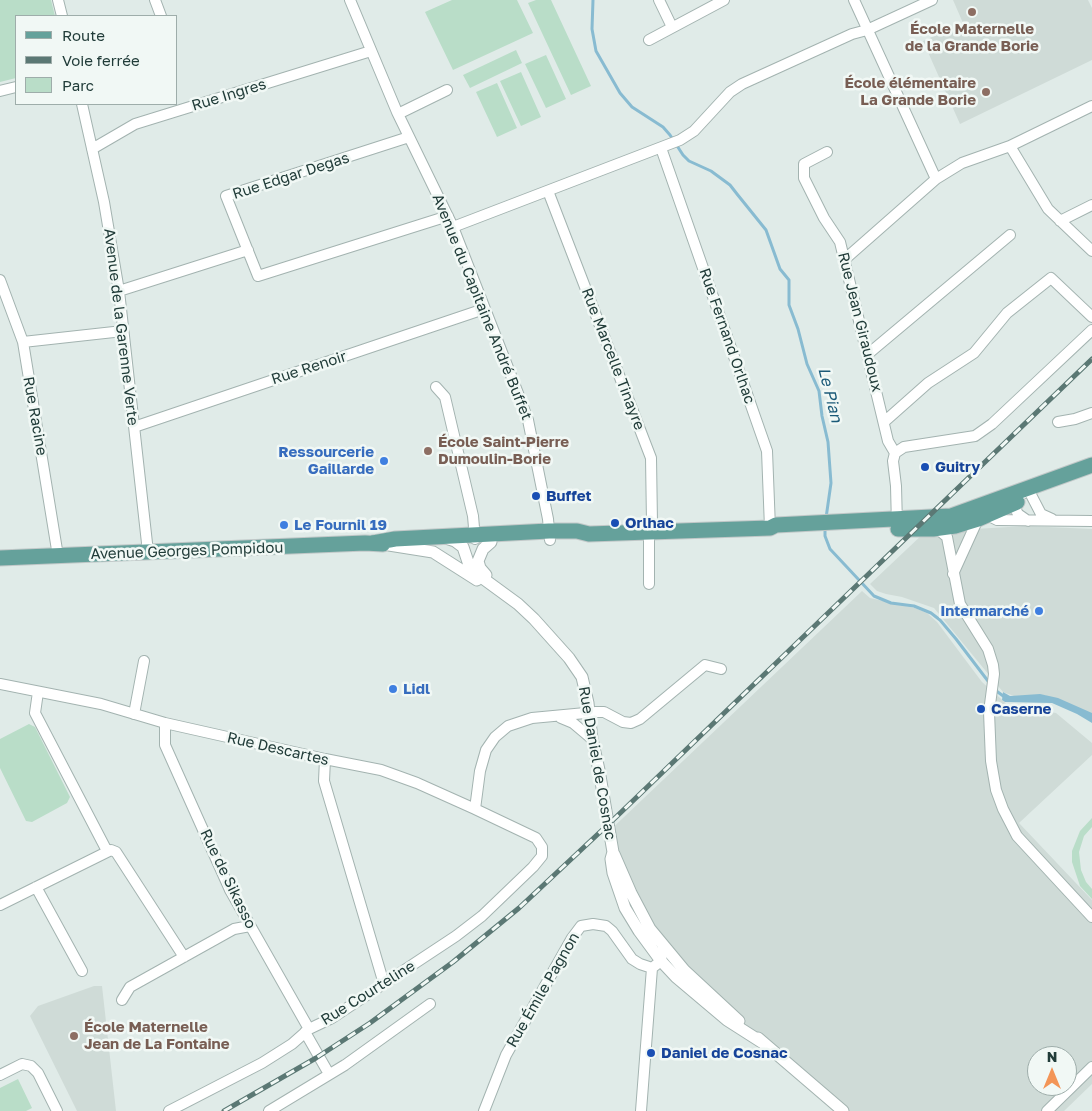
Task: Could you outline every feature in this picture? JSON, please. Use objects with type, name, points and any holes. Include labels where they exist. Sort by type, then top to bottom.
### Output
[{"type":"main road","points":[[980,512],[1030,493],[1092,465]]},
{"type":"main road","points":[[980,512],[1013,504],[1030,493],[1092,474]]},
{"type":"main road","name":"Avenue Georges Pompidou","points":[[897,524],[951,532],[980,512]]},
{"type":"main road","name":"Avenue Georges Pompidou","points":[[0,558],[373,543],[389,545],[550,536],[580,538],[589,534],[770,528],[776,525],[819,527],[897,524],[980,512]]},
{"type":"main road","name":"Avenue Georges Pompidou","points":[[373,543],[390,539],[452,542]]},
{"type":"street","points":[[58,0],[62,15]]},
{"type":"street","points":[[155,0],[161,15]]},
{"type":"street","name":"Avenue du Capitaine André Buffet","points":[[350,0],[398,114],[453,227],[484,310],[522,400],[528,420],[549,522],[550,536]]},
{"type":"street","points":[[659,0],[672,27]]},
{"type":"street","points":[[649,40],[724,0]]},
{"type":"street","points":[[854,0],[936,179]]},
{"type":"street","points":[[453,227],[680,140],[694,131],[730,92],[742,84],[852,34],[868,30],[932,0]]},
{"type":"street","name":"Rue Ingres","points":[[92,149],[135,124],[371,51]]},
{"type":"street","points":[[0,91],[15,86]]},
{"type":"street","points":[[398,114],[447,90]]},
{"type":"street","name":"Avenue de la Garenne Verte","points":[[82,105],[104,202],[119,291],[148,552]]},
{"type":"street","points":[[844,260],[936,179],[962,163],[1010,146],[1092,106]]},
{"type":"street","name":"Rue Edgar Degas","points":[[248,250],[226,196],[409,137]]},
{"type":"street","points":[[1010,146],[1048,209],[1092,251]]},
{"type":"street","name":"Rue Fernand Orlhac","points":[[665,147],[767,451],[770,528]]},
{"type":"street","name":"Rue Jean Giraudoux","points":[[827,152],[804,164],[804,178],[824,218],[840,242],[888,441],[895,452]]},
{"type":"street","name":"Rue Marcelle Tinayre","points":[[548,191],[651,458],[650,584]]},
{"type":"street","points":[[1060,221],[1092,205]]},
{"type":"street","points":[[119,291],[248,250],[258,276],[448,216]]},
{"type":"street","points":[[868,354],[1010,234]]},
{"type":"street","points":[[884,422],[928,383],[974,353],[1007,312],[1051,278],[1092,317]]},
{"type":"street","name":"Rue Racine","points":[[0,280],[23,342],[58,556]]},
{"type":"street","name":"Rue Renoir","points":[[134,426],[484,310]]},
{"type":"street","points":[[897,524],[893,461],[895,452],[904,447],[975,436],[992,424],[1092,330]]},
{"type":"street","points":[[23,342],[123,331]]},
{"type":"street","points":[[436,387],[445,397],[479,540]]},
{"type":"street","points":[[1058,422],[1092,413]]},
{"type":"street","points":[[1030,493],[1041,514],[1058,521]]},
{"type":"street","points":[[1013,504],[1018,514],[1028,521]]},
{"type":"street","points":[[953,575],[980,512],[997,520],[1092,521]]},
{"type":"street","points":[[951,532],[953,575],[960,604],[988,649],[993,665],[994,674],[990,695],[989,718],[991,761],[996,790],[1003,809],[1017,836],[1092,917]]},
{"type":"street","name":"Rue Daniel de Cosnac","points":[[479,540],[483,548],[478,561],[483,573],[495,582],[498,589]]},
{"type":"street","points":[[450,562],[452,542]]},
{"type":"street","name":"Rue Daniel de Cosnac","points":[[452,542],[463,547],[468,562],[477,574],[528,614],[569,658],[582,677],[613,852],[638,907],[661,943],[684,970],[763,1043],[843,1111]]},
{"type":"street","name":"Rue Daniel de Cosnac","points":[[389,545],[433,552],[491,589],[498,589]]},
{"type":"street","points":[[134,714],[144,661]]},
{"type":"street","points":[[475,809],[483,758],[489,743],[503,729],[519,721],[532,718],[604,712],[623,722],[631,723],[640,719],[705,665],[721,669]]},
{"type":"street","name":"Rue Descartes","points":[[0,684],[100,704],[165,723],[325,760],[381,770],[416,783],[536,838],[542,847]]},
{"type":"street","points":[[38,692],[35,713],[109,851]]},
{"type":"street","points":[[556,717],[569,720],[592,739]]},
{"type":"street","name":"Rue de Sikasso","points":[[165,723],[165,745],[230,890],[329,1074]]},
{"type":"street","points":[[325,760],[326,786],[384,984]]},
{"type":"street","name":"Rue Courteline","points":[[169,1111],[262,1063],[292,1044],[307,1030],[332,1018],[456,936],[482,916],[540,860],[542,847]]},
{"type":"street","points":[[0,905],[109,851],[116,852],[184,957]]},
{"type":"street","name":"Rue Daniel de Cosnac","points":[[613,852],[611,859],[618,890],[625,908],[650,948],[657,965],[676,977],[727,1020],[763,1043]]},
{"type":"street","points":[[36,887],[82,971]]},
{"type":"street","points":[[618,890],[628,901],[646,932],[661,943],[641,1111]]},
{"type":"street","name":"Rue Émile Pagnon","points":[[484,1111],[506,1055],[572,938],[581,926],[593,924],[606,926],[612,931],[632,960],[640,964],[657,965]]},
{"type":"street","points":[[122,1000],[130,987],[234,929],[250,926]]},
{"type":"street","points":[[657,965],[672,965],[719,1009],[733,1015]]},
{"type":"street","points":[[269,1111],[345,1065],[430,1004]]},
{"type":"street","points":[[0,1074],[22,1064],[31,1066],[38,1073],[57,1111]]},
{"type":"street","points":[[1047,1111],[1092,1067]]},
{"type":"shaded area","name":"École élémentaire La Grande Borie","points":[[953,0],[1088,0],[1092,8],[1092,60],[960,124],[923,41],[963,23]]},
{"type":"shaded area","points":[[1025,526],[1092,529],[1092,714],[1044,695],[1014,696],[1003,692],[934,608],[877,591],[870,584],[925,532]]},
{"type":"shaded area","points":[[862,591],[870,598],[915,608],[927,613],[937,622],[982,682],[1009,706],[1056,713],[1092,743],[1092,755],[1019,823],[1092,900],[1092,1084],[1064,1111],[849,1111],[665,972],[609,870],[604,836]]},
{"type":"shaded area","name":"École Maternelle Jean de La Fontaine","points":[[94,986],[102,986],[116,1111],[77,1111],[30,1016],[38,1006]]},
{"type":"green space","points":[[0,0],[51,0],[55,15],[15,15],[15,78],[0,82]]},
{"type":"green space","points":[[452,0],[517,0],[533,33],[453,70],[425,12]]},
{"type":"green space","points":[[536,0],[551,0],[591,86],[571,95],[528,3]]},
{"type":"green space","points":[[516,50],[522,63],[470,88],[463,75]]},
{"type":"green space","points":[[546,55],[566,99],[546,108],[525,64]]},
{"type":"green space","points":[[521,72],[541,117],[521,126],[500,81]]},
{"type":"green space","points":[[497,83],[517,128],[497,137],[476,92]]},
{"type":"green space","points":[[29,724],[35,727],[70,797],[67,803],[32,822],[26,821],[0,768],[0,739]]},
{"type":"green space","points":[[1092,818],[1092,827],[1084,836],[1079,852],[1081,870],[1086,882],[1092,889],[1092,899],[1080,886],[1072,862],[1072,851],[1080,831]]},
{"type":"green space","points":[[18,1079],[32,1108],[26,1111],[0,1111],[0,1088]]},
{"type":"water","points":[[1003,692],[1010,696],[1040,694],[1058,698],[1092,713],[1092,723],[1052,703],[1005,702],[1002,700]]},
{"type":"waterway","name":"Le Pian","points":[[593,0],[592,29],[596,51],[620,93],[632,107],[663,127],[689,161],[711,171],[730,185],[766,230],[780,269],[789,280],[789,305],[798,329],[807,364],[819,391],[828,442],[831,483],[826,518]]},
{"type":"waterway","name":"Le Pian","points":[[825,527],[825,536],[830,549],[874,596],[891,603],[914,606],[931,613],[940,620],[956,639],[991,685]]},
{"type":"waterway","name":"Le Pian","points":[[995,690],[1006,698]]},
{"type":"railway","points":[[224,1111],[316,1058],[370,1023],[453,962],[519,908],[1092,359]]},
{"type":"place","name":"École Maternelle de la Grande Borie","points":[[972,12]]},
{"type":"place","name":"École élémentaire La Grande Borie","points":[[986,92]]},
{"type":"place","name":"École Saint-Pierre Dumoulin-Borie","points":[[428,451]]},
{"type":"place","name":"Ressourcerie Gaillarde","points":[[384,461]]},
{"type":"place","name":"Guitry","points":[[925,467]]},
{"type":"place","name":"Buffet","points":[[536,496]]},
{"type":"place","name":"Orlhac","points":[[615,523]]},
{"type":"place","name":"Le Fournil 19","points":[[284,525]]},
{"type":"place","name":"Intermarché","points":[[1039,611]]},
{"type":"place","name":"Lidl","points":[[393,689]]},
{"type":"place","name":"Caserne","points":[[981,709]]},
{"type":"place","name":"École Maternelle Jean de La Fontaine","points":[[74,1036]]},
{"type":"place","name":"Daniel de Cosnac","points":[[651,1053]]}]
